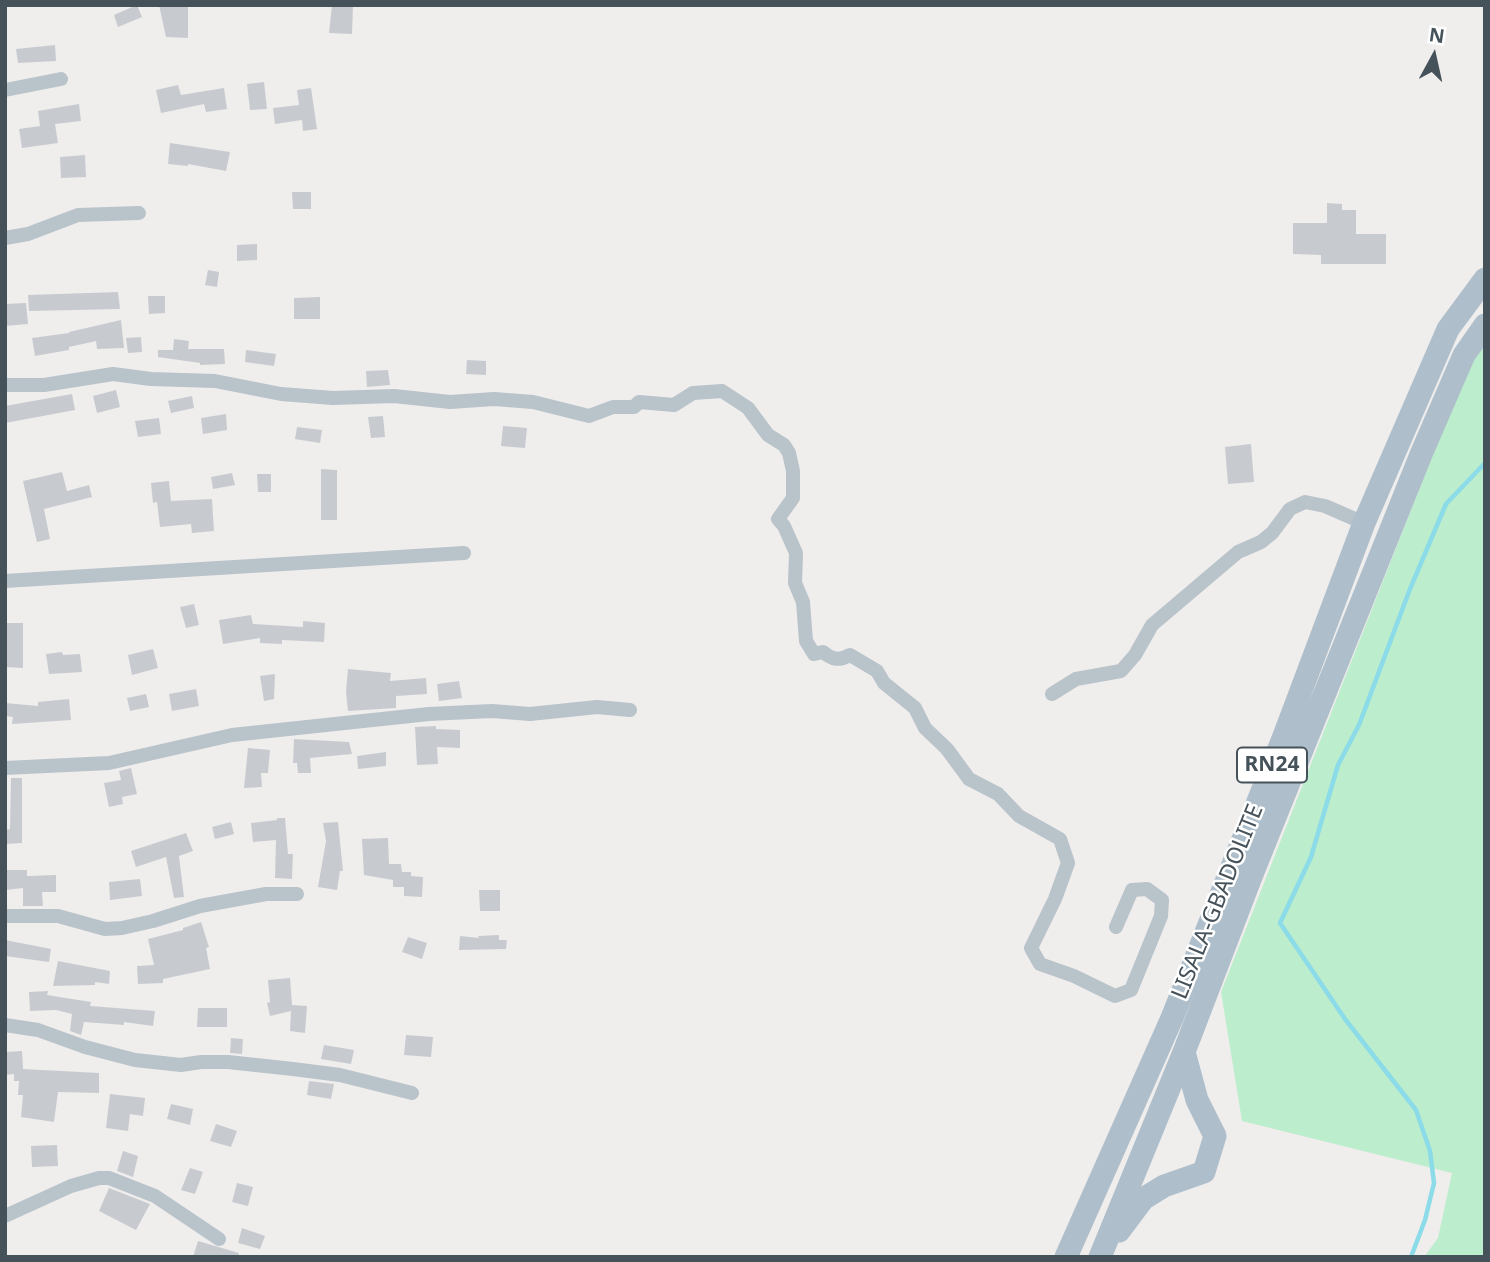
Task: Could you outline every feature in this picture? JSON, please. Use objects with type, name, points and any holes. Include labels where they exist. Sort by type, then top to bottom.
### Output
[{"type":"main road","name":"LISALA-GBADOLITE","points":[[1066,1257],[1172,1018],[1284,736],[1364,523],[1448,328],[1485,279]]},
{"type":"main road","name":"LISALA-GBADOLITE","points":[[1101,1255],[1422,452],[1464,355],[1485,325]]},
{"type":"main road","points":[[1101,1255],[1143,1199],[1164,1186],[1204,1172],[1215,1136],[1191,1083],[1184,1052]]},
{"type":"street","points":[[5,90],[61,79]]},
{"type":"street","points":[[5,238],[28,234],[78,215],[139,213]]},
{"type":"street","points":[[5,385],[44,385],[113,374],[151,379],[215,381],[281,394],[333,398],[394,396],[450,402],[533,402],[589,416],[613,407],[634,407],[639,402],[674,405],[693,393],[722,391],[748,408],[768,435],[784,445],[789,453],[793,471],[793,498],[778,519],[796,553],[795,583],[803,602],[806,641],[814,654],[823,652],[832,659],[842,659],[850,655],[877,671],[884,683],[915,708],[925,728],[947,749],[969,779],[998,794],[1019,816],[1060,839],[1068,863],[1055,899],[1031,948],[1040,964],[1074,976],[1115,996],[1130,990],[1161,916],[1162,900],[1147,889],[1132,890],[1116,927]]},
{"type":"street","points":[[1052,694],[1076,679],[1121,671],[1135,656],[1152,625],[1238,552],[1261,542],[1272,533],[1290,509],[1305,502],[1364,523]]},
{"type":"street","points":[[5,581],[464,553]]},
{"type":"street","points":[[5,768],[110,763],[232,734],[429,714],[492,711],[530,714],[597,707],[630,710]]},
{"type":"street","points":[[5,915],[58,916],[105,929],[122,928],[200,906],[266,894],[296,894]]},
{"type":"street","points":[[5,1025],[38,1030],[85,1047],[135,1060],[181,1065],[228,1062],[293,1069],[340,1075],[412,1093]]},
{"type":"street","points":[[5,1216],[71,1186],[109,1178],[155,1196],[219,1239]]},
{"type":"green space","points":[[1485,342],[1485,1257],[1424,1257],[1438,1238],[1452,1173],[1242,1121],[1221,992],[1471,358]]},
{"type":"building","points":[[137,5],[142,17],[118,27],[114,15]]},
{"type":"building","points":[[159,5],[188,5],[188,38],[166,37]]},
{"type":"building","points":[[332,5],[353,5],[352,34],[329,33]]},
{"type":"building","points":[[55,45],[56,61],[18,63],[16,49]]},
{"type":"building","points":[[264,82],[267,109],[250,110],[247,84]]},
{"type":"building","points":[[178,85],[181,95],[224,88],[227,109],[206,112],[204,104],[161,113],[156,90]]},
{"type":"building","points":[[311,88],[317,129],[303,131],[302,120],[275,124],[273,108],[299,105],[297,90]]},
{"type":"building","points":[[79,104],[81,121],[55,124],[58,143],[22,148],[19,129],[40,126],[38,111]]},
{"type":"building","points":[[170,143],[230,152],[226,171],[188,164],[168,164]]},
{"type":"building","points":[[85,155],[86,177],[61,178],[60,157]]},
{"type":"building","points":[[292,192],[311,192],[311,209],[293,209]]},
{"type":"building","points":[[1327,203],[1342,204],[1342,210],[1356,210],[1356,234],[1386,234],[1386,264],[1321,264],[1321,255],[1293,254],[1293,223],[1327,223]]},
{"type":"building","points":[[257,244],[257,260],[237,261],[237,245]]},
{"type":"building","points":[[208,270],[219,272],[217,287],[205,285]]},
{"type":"building","points":[[118,292],[120,309],[29,311],[28,295]]},
{"type":"building","points":[[148,296],[165,296],[165,313],[149,314]]},
{"type":"building","points":[[320,297],[320,319],[294,319],[294,298]]},
{"type":"building","points":[[26,303],[28,324],[5,326],[5,304]]},
{"type":"building","points":[[121,320],[124,348],[97,349],[96,341],[69,347],[69,350],[35,356],[32,338],[69,333]]},
{"type":"building","points":[[141,337],[142,352],[128,353],[126,338]]},
{"type":"building","points":[[174,339],[189,341],[188,349],[224,349],[225,364],[200,365],[158,357],[158,350],[173,350]]},
{"type":"building","points":[[246,350],[276,354],[274,366],[245,362]]},
{"type":"building","points":[[467,360],[486,361],[486,375],[466,374]]},
{"type":"building","points":[[388,370],[390,385],[367,387],[366,371]]},
{"type":"building","points":[[116,390],[120,407],[97,413],[93,396]]},
{"type":"building","points":[[72,394],[75,410],[5,423],[5,406]]},
{"type":"building","points":[[192,396],[194,408],[171,413],[168,401]]},
{"type":"building","points":[[226,414],[227,430],[203,434],[201,418]]},
{"type":"building","points":[[383,416],[385,437],[371,438],[368,417]]},
{"type":"building","points":[[159,418],[161,434],[138,437],[135,421]]},
{"type":"building","points":[[503,426],[527,428],[525,448],[501,446]]},
{"type":"building","points":[[297,427],[322,430],[320,443],[295,439]]},
{"type":"building","points":[[1251,444],[1254,482],[1228,484],[1225,447]]},
{"type":"building","points":[[321,469],[337,470],[337,520],[321,520]]},
{"type":"building","points":[[62,472],[67,491],[89,485],[92,497],[44,509],[50,539],[37,542],[23,481]]},
{"type":"building","points":[[232,473],[235,485],[213,489],[211,477]]},
{"type":"building","points":[[257,474],[271,474],[271,492],[258,492]]},
{"type":"building","points":[[169,481],[171,501],[212,499],[214,531],[192,533],[191,524],[160,527],[151,483]]},
{"type":"building","points":[[194,604],[199,625],[186,628],[180,607]]},
{"type":"building","points":[[251,615],[253,624],[303,627],[303,621],[325,623],[324,642],[282,640],[282,644],[260,643],[260,638],[223,644],[219,620]]},
{"type":"building","points":[[5,623],[23,623],[23,668],[5,667]]},
{"type":"building","points":[[153,649],[158,668],[132,675],[128,655]]},
{"type":"building","points":[[62,652],[63,655],[80,654],[82,672],[49,674],[46,654]]},
{"type":"building","points":[[348,669],[391,673],[390,681],[426,678],[427,694],[396,696],[396,708],[348,711]]},
{"type":"building","points":[[275,674],[274,699],[264,701],[260,676]]},
{"type":"building","points":[[459,681],[462,698],[439,701],[437,684]]},
{"type":"building","points":[[196,689],[199,706],[172,711],[169,694]]},
{"type":"building","points":[[146,694],[149,707],[130,711],[127,698]]},
{"type":"building","points":[[69,699],[71,720],[12,724],[13,717],[5,716],[5,703],[38,706],[38,702]]},
{"type":"building","points":[[436,726],[436,729],[460,730],[460,748],[437,747],[438,764],[417,765],[415,727]]},
{"type":"building","points":[[294,739],[349,742],[352,754],[310,758],[311,773],[298,773],[297,763],[293,763]]},
{"type":"building","points":[[248,748],[270,750],[268,773],[261,773],[262,787],[244,788]]},
{"type":"building","points":[[386,752],[386,766],[358,769],[357,756]]},
{"type":"building","points":[[131,768],[137,794],[122,797],[123,804],[109,807],[104,783],[121,780],[119,771]]},
{"type":"building","points":[[11,778],[22,778],[22,843],[5,844],[5,830],[10,829]]},
{"type":"building","points":[[285,818],[288,854],[293,854],[292,879],[275,878],[276,840],[253,842],[251,823]]},
{"type":"building","points":[[231,822],[234,834],[215,839],[212,827]]},
{"type":"building","points":[[338,822],[343,871],[340,871],[337,890],[318,887],[326,841],[323,823]]},
{"type":"building","points":[[186,833],[193,851],[179,856],[184,897],[174,898],[166,857],[136,867],[131,851]]},
{"type":"building","points":[[388,838],[389,864],[401,864],[402,872],[423,877],[422,897],[404,896],[404,887],[393,887],[393,880],[364,875],[362,839]]},
{"type":"building","points":[[5,870],[27,870],[27,876],[56,875],[56,892],[42,892],[43,906],[23,906],[23,888],[5,890]]},
{"type":"building","points":[[140,879],[142,896],[110,900],[109,882]]},
{"type":"building","points":[[479,890],[500,890],[500,911],[480,911]]},
{"type":"building","points":[[201,922],[209,947],[206,948],[210,969],[163,979],[163,983],[138,984],[137,966],[154,965],[148,939],[183,930]]},
{"type":"building","points":[[499,935],[499,940],[507,940],[506,949],[459,950],[460,936],[479,938],[478,936]]},
{"type":"building","points":[[408,937],[427,943],[422,959],[402,952]]},
{"type":"building","points":[[5,940],[51,949],[49,962],[5,956]]},
{"type":"building","points":[[58,961],[110,971],[109,984],[95,982],[95,985],[53,986]]},
{"type":"building","points":[[290,978],[292,1005],[307,1006],[305,1033],[290,1031],[291,1011],[270,1016],[267,1003],[270,1002],[268,980]]},
{"type":"building","points":[[48,991],[47,995],[91,1002],[90,1006],[155,1011],[153,1026],[124,1022],[124,1025],[84,1022],[81,1035],[70,1031],[72,1014],[56,1010],[30,1011],[29,992]]},
{"type":"building","points":[[198,1008],[227,1008],[227,1027],[197,1027]]},
{"type":"building","points":[[406,1035],[433,1037],[431,1057],[404,1055]]},
{"type":"building","points":[[231,1038],[243,1039],[242,1054],[230,1053]]},
{"type":"building","points":[[324,1045],[354,1050],[351,1064],[321,1059]]},
{"type":"building","points":[[22,1051],[23,1069],[99,1073],[99,1093],[58,1092],[54,1122],[21,1117],[23,1095],[18,1095],[19,1081],[14,1081],[14,1074],[5,1075],[5,1052]]},
{"type":"building","points":[[309,1081],[334,1084],[331,1099],[307,1095]]},
{"type":"building","points":[[110,1094],[145,1098],[143,1116],[130,1114],[128,1131],[106,1128]]},
{"type":"building","points":[[171,1104],[193,1109],[190,1125],[167,1119]]},
{"type":"building","points":[[216,1124],[237,1131],[231,1147],[210,1141]]},
{"type":"building","points":[[57,1145],[58,1166],[32,1167],[31,1146]]},
{"type":"building","points":[[123,1151],[138,1156],[133,1177],[117,1171]]},
{"type":"building","points":[[190,1168],[203,1172],[195,1194],[181,1190]]},
{"type":"building","points":[[237,1183],[253,1187],[248,1206],[232,1202]]},
{"type":"building","points":[[109,1188],[150,1204],[136,1230],[99,1211]]},
{"type":"building","points":[[242,1228],[265,1236],[260,1249],[238,1243]]},
{"type":"building","points":[[198,1241],[239,1253],[238,1257],[193,1257]]},
{"type":"waterway","points":[[1411,1257],[1425,1220],[1434,1183],[1430,1151],[1416,1110],[1345,1019],[1280,923],[1311,857],[1338,765],[1359,725],[1410,589],[1446,504],[1485,463]]}]
